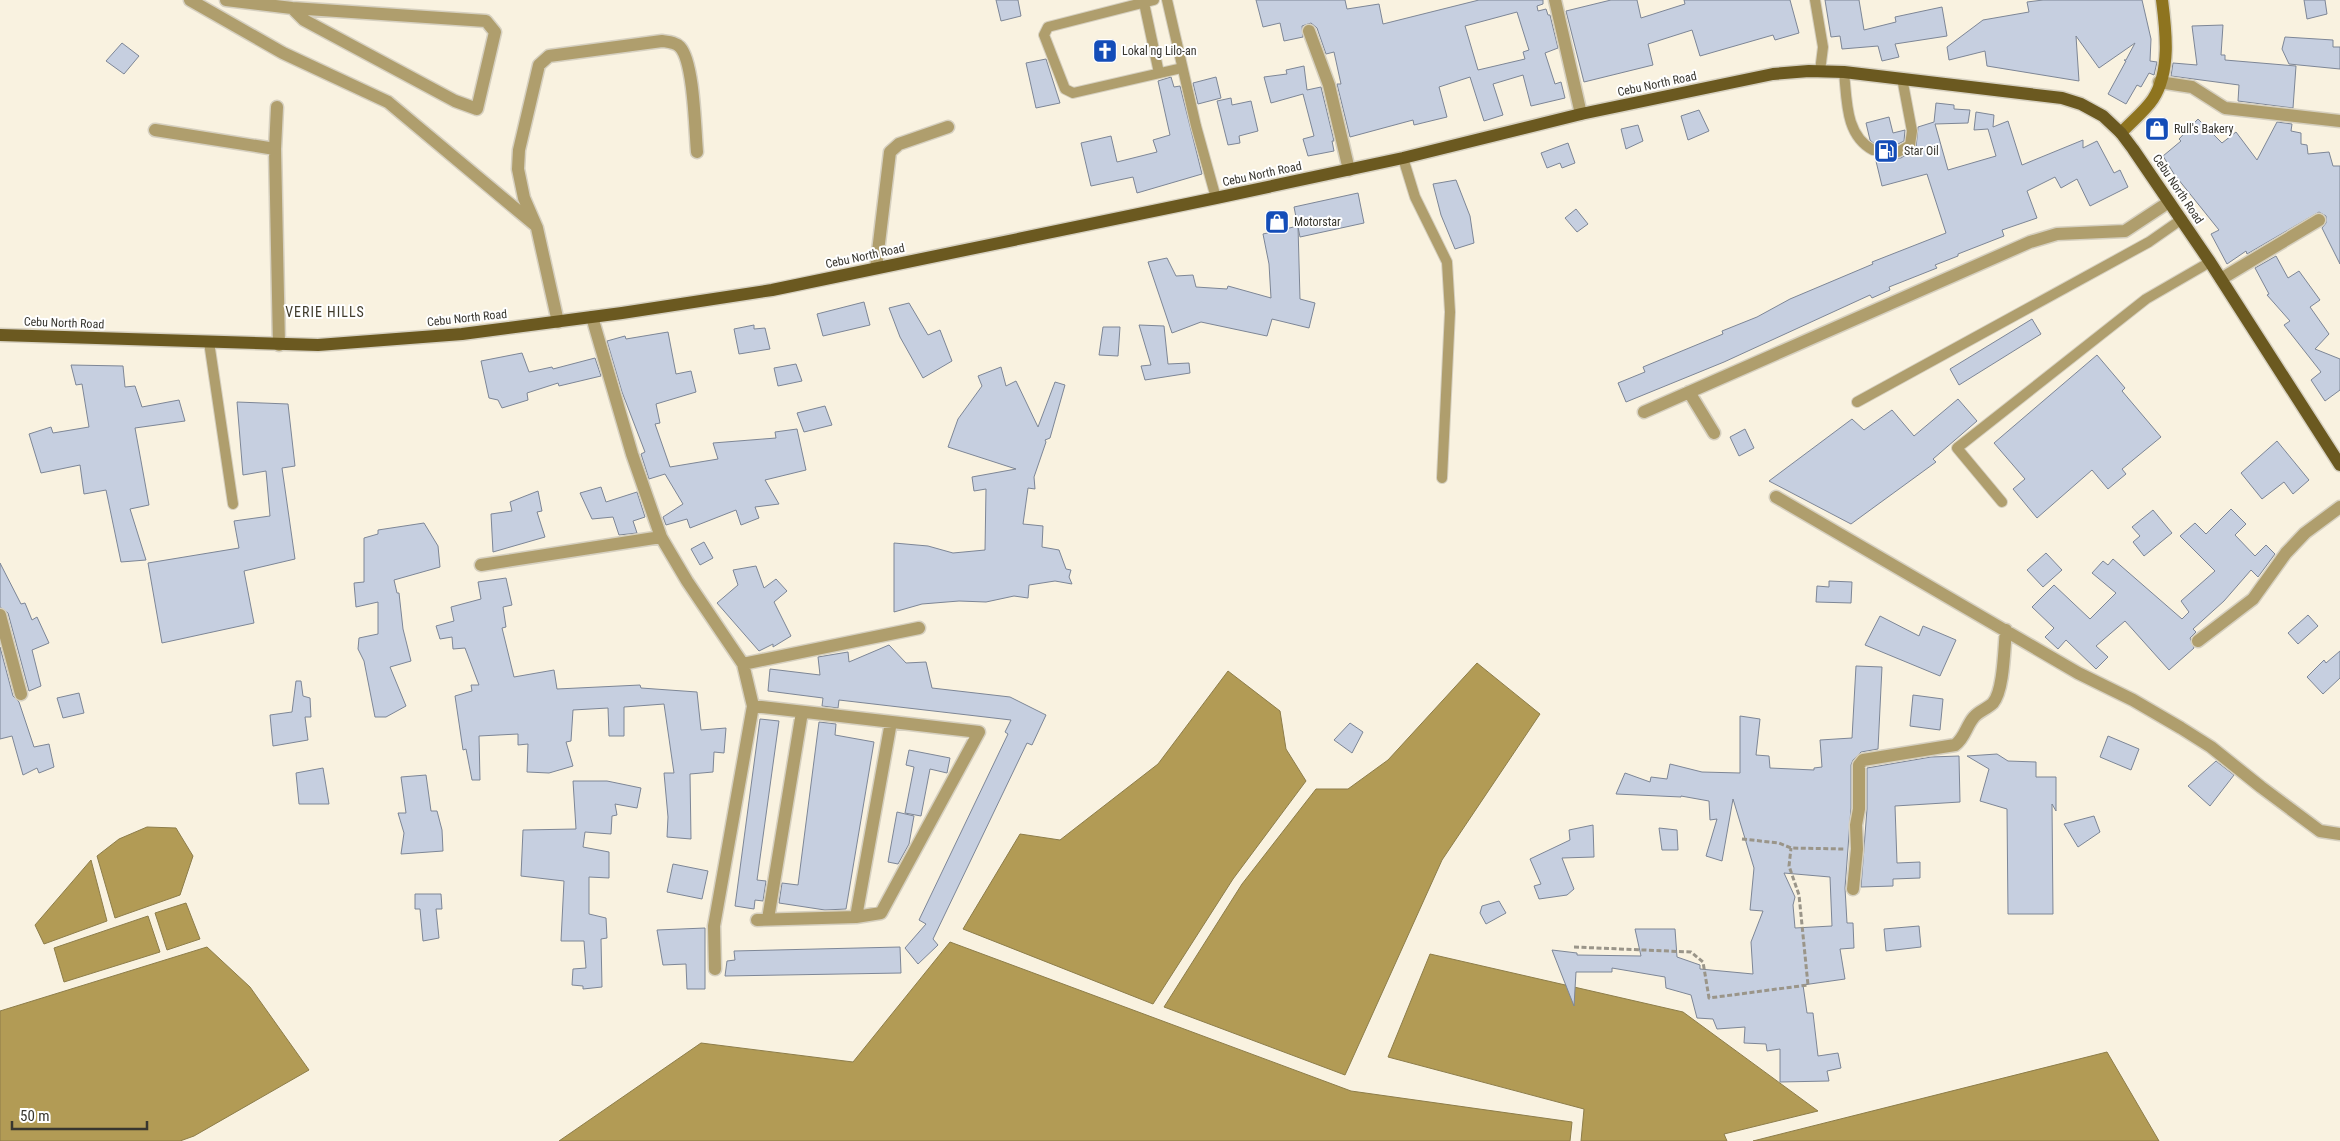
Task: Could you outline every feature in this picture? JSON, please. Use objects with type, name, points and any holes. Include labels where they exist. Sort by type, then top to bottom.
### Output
[{"type":"main road","name":"Cebu North Road","points":[[0,335],[318,345],[462,334],[558,322],[772,290],[1349,170],[1581,114],[1773,74],[1820,71],[1844,72],[2062,98],[2092,110],[2121,133],[2182,219],[2340,465]]},
{"type":"street","points":[[190,0],[283,53],[388,102],[537,228]]},
{"type":"street","points":[[214,14],[218,0]]},
{"type":"street","points":[[226,0],[292,8],[486,22],[495,32],[477,109],[455,101],[304,20],[292,8]]},
{"type":"street","points":[[1555,0],[1581,114]]},
{"type":"street","points":[[2121,133],[2153,98],[2159,82],[2167,33],[2162,0]]},
{"type":"street","points":[[1309,31],[1329,84],[1349,170]]},
{"type":"street","points":[[558,322],[537,228],[524,198],[518,169],[520,150],[538,65],[549,56],[662,41],[674,42],[682,49],[690,70],[697,152]]},
{"type":"street","points":[[2159,82],[2192,87],[2225,108],[2340,121]]},
{"type":"street","points":[[277,107],[275,149],[279,345]]},
{"type":"street","points":[[876,268],[890,152],[899,144],[948,127]]},
{"type":"street","points":[[155,130],[275,149]]},
{"type":"street","points":[[1644,412],[2030,242],[2056,234],[2125,231],[2169,202]]},
{"type":"street","points":[[2221,278],[2319,220]]},
{"type":"street","points":[[592,317],[632,454],[661,537],[687,581],[743,664],[753,706],[714,926],[715,969]]},
{"type":"street","points":[[1689,392],[1714,434]]},
{"type":"street","points":[[1776,497],[2078,673],[2133,700],[2189,732],[2211,746],[2261,787],[2320,831],[2340,834]]},
{"type":"street","points":[[2198,641],[2253,598],[2286,553],[2304,533],[2340,507]]},
{"type":"street","points":[[481,565],[661,537]]},
{"type":"street","points":[[0,615],[21,694]]},
{"type":"street","points":[[743,664],[919,628]]},
{"type":"street","points":[[1853,889],[1857,849],[1856,825],[1859,809],[1859,765],[1863,760],[1955,745],[1961,740],[1976,715],[1985,710],[1994,701],[1999,690],[2006,630]]},
{"type":"street","points":[[753,706],[979,732],[882,913],[856,917],[762,919],[802,712]]},
{"type":"street","points":[[856,917],[891,722]]},
{"type":"lane","points":[[1167,0],[1182,68],[1216,198]]},
{"type":"lane","points":[[1815,0],[1823,47],[1820,71]]},
{"type":"lane","points":[[1159,73],[1149,1],[1054,24],[1048,26],[1044,35],[1065,89],[1073,93],[1182,68]]},
{"type":"lane","points":[[1844,72],[1849,121],[1862,142],[1873,150]]},
{"type":"lane","points":[[1898,152],[1910,145],[1912,130],[1902,78]]},
{"type":"lane","points":[[1403,158],[1414,197],[1447,262],[1450,312],[1442,478]]},
{"type":"lane","points":[[1857,402],[2149,242],[2182,219]]},
{"type":"lane","points":[[2002,502],[1957,448],[2146,299],[2210,262]]},
{"type":"lane","points":[[209,342],[233,504]]},
{"type":"path","points":[[1742,839],[1779,843],[1790,848],[1857,849]]},
{"type":"path","points":[[1574,947],[1691,952],[1703,962],[1710,998],[1808,985],[1798,895],[1789,866],[1790,848]]},
{"type":"shaded area","points":[[1477,663],[1540,714],[1442,860],[1345,1075],[1164,1007],[1242,884],[1316,789],[1348,789],[1388,760]]},
{"type":"shaded area","points":[[1228,671],[1280,711],[1286,749],[1306,781],[1233,879],[1153,1004],[963,929],[1020,834],[1060,840],[1158,764]]},
{"type":"shaded area","points":[[147,827],[176,828],[193,856],[180,895],[115,918],[97,856],[119,839]]},
{"type":"shaded area","points":[[91,860],[107,921],[44,944],[35,925]]},
{"type":"shaded area","points":[[186,903],[200,939],[167,950],[155,913]]},
{"type":"shaded area","points":[[148,916],[160,952],[64,982],[54,948]]},
{"type":"shaded area","points":[[950,942],[1351,1091],[1572,1122],[1570,1141],[559,1141],[701,1043],[853,1062]]},
{"type":"shaded area","points":[[207,947],[250,987],[309,1070],[194,1136],[180,1141],[0,1141],[0,1011]]},
{"type":"shaded area","points":[[1430,954],[1683,1012],[1818,1111],[1724,1134],[1727,1141],[1581,1141],[1584,1109],[1388,1057]]},
{"type":"shaded area","points":[[2107,1052],[2159,1141],[1753,1141]]},
{"type":"building","points":[[996,0],[1018,0],[1021,16],[1001,21]]},
{"type":"building","points":[[1256,0],[1345,0],[1347,9],[1379,4],[1383,24],[1479,0],[1543,0],[1543,4],[1537,6],[1538,11],[1546,9],[1548,15],[1550,15],[1558,48],[1545,53],[1555,84],[1561,82],[1565,98],[1531,106],[1523,75],[1493,84],[1503,115],[1484,121],[1470,77],[1439,87],[1447,117],[1414,125],[1413,120],[1350,137],[1337,84],[1341,84],[1334,52],[1326,54],[1317,28],[1311,23],[1302,26],[1303,37],[1284,41],[1280,23],[1263,27]],"holes":[[[1517,12],[1529,50],[1523,52],[1525,59],[1478,70],[1465,26]]]},
{"type":"building","points":[[1611,0],[1637,0],[1641,18],[1685,4],[1684,0],[1790,0],[1799,33],[1775,40],[1773,35],[1700,56],[1692,30],[1648,44],[1653,65],[1584,82],[1566,11]]},
{"type":"building","points":[[1825,0],[1859,0],[1864,30],[1896,22],[1895,17],[1942,7],[1947,36],[1895,44],[1899,57],[1882,61],[1878,46],[1842,49],[1840,36],[1831,37]]},
{"type":"building","points":[[2043,0],[2142,0],[2151,39],[2150,61],[2157,62],[2154,75],[2149,73],[2141,87],[2137,85],[2126,104],[2108,94],[2126,61],[2124,60],[2126,60],[2135,43],[2099,68],[2076,36],[2079,81],[1987,66],[1985,51],[1949,60],[1947,47],[1983,20],[2029,12],[2027,2]]},
{"type":"building","points":[[2304,0],[2325,0],[2327,14],[2307,19]]},
{"type":"building","points":[[2223,25],[2221,55],[2225,55],[2225,60],[2296,66],[2293,108],[2238,101],[2239,85],[2171,76],[2173,63],[2197,65],[2192,26]]},
{"type":"building","points":[[2285,37],[2333,40],[2333,47],[2340,47],[2340,69],[2289,64],[2282,49]]},
{"type":"building","points":[[122,43],[139,56],[124,74],[106,61]]},
{"type":"building","points":[[1046,59],[1060,103],[1036,108],[1026,63]]},
{"type":"building","points":[[1304,66],[1307,90],[1321,87],[1334,141],[1332,141],[1334,151],[1308,156],[1303,139],[1314,136],[1303,94],[1271,103],[1264,77],[1287,74],[1286,70]]},
{"type":"building","points":[[1171,77],[1174,87],[1180,86],[1202,174],[1137,193],[1133,177],[1091,186],[1081,143],[1111,136],[1117,162],[1157,152],[1153,140],[1170,135],[1158,81]]},
{"type":"building","points":[[1216,77],[1221,98],[1198,104],[1193,83]]},
{"type":"building","points":[[1231,98],[1232,105],[1251,101],[1258,131],[1239,136],[1240,143],[1228,145],[1217,101]]},
{"type":"building","points":[[1936,103],[1954,105],[1954,109],[1970,110],[1968,123],[1935,124],[1948,170],[1996,156],[1988,129],[1974,130],[1976,112],[1994,115],[1993,127],[2008,121],[2022,165],[2083,140],[2083,148],[2097,141],[2114,173],[2120,170],[2128,187],[2090,206],[2077,179],[2061,188],[2055,177],[2027,191],[2037,218],[2002,230],[2004,236],[1958,254],[1958,256],[1935,265],[1937,268],[1889,287],[1890,290],[1872,298],[1870,295],[1724,362],[1626,402],[1618,383],[1645,372],[1643,367],[1723,334],[1722,331],[1757,317],[1790,299],[1873,264],[1872,262],[1946,233],[1927,174],[1882,186],[1875,157],[1879,154],[1879,148],[1870,140],[1866,123],[1889,117],[1893,133],[1905,130],[1904,141],[1894,146],[1891,152],[1894,158],[1901,158],[1916,148],[1918,127],[1934,122]]},
{"type":"building","points":[[1699,110],[1709,131],[1688,140],[1681,116]]},
{"type":"building","points":[[2198,119],[2222,143],[2236,132],[2257,160],[2277,122],[2292,124],[2291,131],[2301,133],[2301,144],[2307,145],[2308,154],[2329,152],[2333,166],[2340,166],[2340,264],[2322,228],[2326,223],[2326,216],[2319,212],[2247,254],[2246,251],[2227,264],[2211,234],[2219,230],[2174,174],[2163,156],[2181,141],[2179,139]]},
{"type":"building","points":[[1638,125],[1643,141],[1626,149],[1621,129]]},
{"type":"building","points":[[1568,143],[1575,163],[1562,168],[1560,163],[1547,168],[1541,153]]},
{"type":"building","points":[[1456,180],[1470,216],[1474,243],[1455,249],[1441,215],[1433,184]]},
{"type":"building","points":[[1358,193],[1364,223],[1300,237],[1294,207]]},
{"type":"building","points":[[1576,209],[1588,224],[1577,232],[1565,218]]},
{"type":"building","points":[[1298,226],[1300,299],[1315,303],[1309,328],[1272,319],[1267,336],[1201,322],[1172,333],[1148,262],[1167,258],[1176,276],[1193,275],[1196,287],[1227,289],[1228,286],[1271,298],[1269,264],[1263,234]]},
{"type":"building","points":[[2276,256],[2288,278],[2299,271],[2320,300],[2310,307],[2329,334],[2315,349],[2340,359],[2340,390],[2325,401],[2311,380],[2321,372],[2284,325],[2290,321],[2267,295],[2269,294],[2255,268]]},
{"type":"building","points":[[864,302],[870,325],[823,336],[817,314]]},
{"type":"building","points":[[909,303],[928,335],[940,330],[952,361],[923,378],[900,337],[889,308]]},
{"type":"building","points":[[2032,319],[2041,334],[1959,385],[1950,369]]},
{"type":"building","points":[[754,325],[754,329],[765,328],[770,349],[739,354],[734,329]]},
{"type":"building","points":[[1139,325],[1164,326],[1168,364],[1189,363],[1190,373],[1145,380],[1141,366],[1151,365]]},
{"type":"building","points":[[1103,327],[1120,327],[1118,356],[1099,355]]},
{"type":"building","points":[[668,332],[676,374],[691,371],[696,392],[656,404],[660,423],[655,424],[670,467],[718,459],[713,443],[776,438],[775,432],[797,429],[806,470],[765,480],[779,504],[755,507],[759,518],[741,525],[736,510],[690,528],[687,519],[666,525],[663,517],[683,504],[665,474],[649,479],[641,454],[645,452],[622,392],[607,341],[625,336],[626,339]]},
{"type":"building","points":[[522,353],[529,372],[552,367],[553,369],[595,358],[601,376],[559,386],[558,383],[527,393],[528,400],[502,408],[498,400],[489,398],[481,361]]},
{"type":"building","points":[[2097,355],[2125,388],[2122,391],[2161,437],[2122,469],[2126,474],[2108,489],[2092,470],[2037,518],[2013,489],[2025,479],[1994,443]]},
{"type":"building","points":[[796,364],[802,381],[778,386],[774,368]]},
{"type":"building","points":[[71,365],[123,366],[125,387],[135,386],[142,407],[179,400],[185,421],[135,428],[149,505],[130,509],[146,560],[121,562],[106,490],[84,494],[80,465],[41,473],[29,434],[51,427],[53,433],[89,427],[82,384],[76,385]]},
{"type":"building","points":[[1001,367],[1006,386],[1016,381],[1038,427],[1055,382],[1065,385],[1050,438],[1045,440],[1046,442],[1034,477],[1035,489],[1028,488],[1023,524],[1043,526],[1042,547],[1059,550],[1066,569],[1071,570],[1069,577],[1072,584],[1055,581],[1029,585],[1028,598],[1014,596],[986,602],[959,601],[922,604],[894,612],[894,543],[928,546],[953,553],[985,550],[986,489],[974,491],[972,477],[1016,469],[948,447],[958,419],[982,386],[978,376]]},
{"type":"building","points":[[1958,399],[1977,421],[1933,459],[1936,462],[1851,524],[1769,481],[1852,419],[1864,430],[1892,410],[1914,436]]},
{"type":"building","points":[[237,402],[288,404],[295,466],[282,468],[295,559],[244,571],[254,623],[162,643],[148,563],[239,548],[234,521],[270,516],[266,471],[243,475]]},
{"type":"building","points":[[825,406],[832,425],[804,432],[797,413]]},
{"type":"building","points":[[1745,429],[1754,448],[1739,456],[1730,437]]},
{"type":"building","points":[[2277,441],[2309,480],[2293,494],[2284,482],[2262,499],[2241,473]]},
{"type":"building","points":[[601,487],[606,502],[637,492],[645,517],[633,521],[637,533],[619,535],[613,517],[592,519],[580,493]]},
{"type":"building","points":[[538,491],[542,511],[537,512],[545,537],[493,552],[491,514],[512,511],[510,502]]},
{"type":"building","points":[[2231,509],[2246,524],[2235,535],[2255,556],[2266,545],[2275,554],[2258,577],[2251,570],[2224,601],[2193,629],[2196,632],[2190,638],[2194,648],[2169,670],[2125,621],[2096,646],[2108,657],[2096,669],[2066,640],[2058,649],[2045,637],[2054,628],[2032,607],[2054,585],[2090,619],[2116,593],[2092,573],[2103,561],[2108,565],[2113,559],[2182,619],[2189,612],[2181,601],[2215,571],[2180,536],[2195,523],[2206,534]]},
{"type":"building","points":[[2153,510],[2172,533],[2144,556],[2133,542],[2140,536],[2132,527]]},
{"type":"building","points":[[424,523],[438,546],[440,567],[394,580],[397,593],[399,593],[403,629],[411,661],[390,667],[406,706],[386,717],[375,717],[364,661],[358,649],[359,638],[378,634],[378,602],[356,607],[354,583],[364,582],[364,538],[378,534],[378,530]]},
{"type":"building","points":[[704,542],[713,558],[700,565],[691,549]]},
{"type":"building","points":[[2046,553],[2062,570],[2043,587],[2027,570]]},
{"type":"building","points":[[0,563],[21,604],[25,603],[32,620],[37,617],[49,643],[32,650],[41,686],[29,691],[8,613],[0,607]]},
{"type":"building","points":[[756,566],[764,588],[776,579],[787,591],[774,602],[791,636],[773,647],[773,644],[759,651],[717,603],[738,585],[733,570]]},
{"type":"building","points":[[506,578],[512,605],[503,607],[506,627],[502,628],[514,677],[554,670],[557,689],[640,685],[641,688],[697,692],[701,730],[726,728],[724,753],[714,752],[713,772],[690,774],[691,839],[667,837],[668,817],[664,773],[674,773],[664,704],[624,707],[624,736],[609,736],[608,708],[573,710],[571,741],[566,742],[573,766],[549,773],[527,772],[528,744],[518,745],[518,734],[479,736],[480,780],[472,780],[466,749],[463,750],[455,696],[472,691],[471,685],[479,685],[465,648],[453,649],[452,637],[440,639],[436,626],[454,621],[451,607],[481,599],[478,582]]},
{"type":"building","points":[[1829,581],[1852,582],[1851,603],[1816,602],[1817,586],[1829,587]]},
{"type":"building","points":[[2308,615],[2318,626],[2298,644],[2288,633]]},
{"type":"building","points":[[1880,616],[1919,636],[1923,626],[1956,640],[1940,676],[1865,645]]},
{"type":"building","points":[[889,645],[906,663],[926,662],[932,688],[1010,697],[1046,715],[1032,745],[1027,743],[933,939],[938,945],[918,964],[905,948],[926,924],[919,920],[1008,734],[1005,732],[1011,720],[839,700],[838,708],[822,706],[823,698],[768,691],[770,669],[820,675],[818,657],[848,652],[849,662]]},
{"type":"building","points":[[0,647],[13,696],[19,702],[34,747],[49,744],[54,767],[39,773],[37,768],[23,775],[12,736],[0,739]]},
{"type":"building","points":[[2340,651],[2340,678],[2323,694],[2307,677],[2324,660],[2326,663]]},
{"type":"building","points":[[1856,666],[1882,667],[1878,749],[1861,752],[1851,765],[1851,808],[1845,888],[1847,923],[1853,923],[1854,948],[1840,949],[1845,979],[1803,985],[1807,1013],[1813,1013],[1818,1056],[1838,1053],[1841,1068],[1827,1071],[1829,1081],[1780,1082],[1780,1049],[1767,1051],[1766,1044],[1744,1043],[1745,1027],[1717,1029],[1713,1019],[1697,1018],[1691,995],[1666,988],[1665,977],[1612,968],[1612,972],[1576,972],[1574,1006],[1552,950],[1577,953],[1577,955],[1641,956],[1635,929],[1675,929],[1677,957],[1700,965],[1700,969],[1753,974],[1751,942],[1763,911],[1750,910],[1754,868],[1733,799],[1722,861],[1706,856],[1717,819],[1710,820],[1709,801],[1681,796],[1616,794],[1625,773],[1650,782],[1651,777],[1667,779],[1670,764],[1702,772],[1740,773],[1740,716],[1760,719],[1756,755],[1769,756],[1770,768],[1814,770],[1814,768],[1822,767],[1820,740],[1852,738]],"holes":[[[1784,873],[1830,877],[1832,926],[1795,928],[1793,905],[1795,897]]]},
{"type":"building","points":[[296,681],[301,681],[303,696],[310,698],[311,717],[305,717],[308,740],[273,746],[270,715],[292,712]]},
{"type":"building","points":[[79,693],[84,713],[63,718],[57,698]]},
{"type":"building","points":[[1913,695],[1943,699],[1940,730],[1910,726]]},
{"type":"building","points":[[760,719],[779,721],[757,880],[766,881],[763,901],[755,900],[754,909],[735,906]]},
{"type":"building","points":[[819,722],[836,724],[835,735],[874,742],[846,909],[825,910],[779,903],[782,883],[798,885]]},
{"type":"building","points":[[1350,723],[1363,732],[1352,753],[1334,740]]},
{"type":"building","points":[[2108,736],[2139,749],[2131,770],[2100,757]]},
{"type":"building","points":[[909,750],[950,758],[947,773],[930,769],[921,816],[905,813],[914,767],[906,765]]},
{"type":"building","points":[[1997,754],[2008,761],[2036,762],[2036,777],[2056,777],[2056,811],[2052,804],[2053,914],[2008,914],[2007,809],[1980,801],[1989,769],[1967,756]]},
{"type":"building","points":[[1959,756],[1960,802],[1895,806],[1897,863],[1920,862],[1920,878],[1893,879],[1893,886],[1861,887],[1867,809],[1867,768],[1931,757]]},
{"type":"building","points":[[2216,761],[2234,775],[2210,806],[2188,786]]},
{"type":"building","points":[[323,768],[329,804],[299,804],[296,773]]},
{"type":"building","points":[[426,775],[431,811],[437,811],[442,830],[443,851],[401,854],[404,833],[398,813],[406,813],[401,777]]},
{"type":"building","points":[[573,781],[607,781],[641,788],[637,808],[615,804],[617,815],[612,816],[611,834],[585,832],[583,847],[609,852],[609,878],[589,877],[589,914],[606,918],[607,938],[601,939],[602,987],[583,989],[583,986],[572,985],[573,969],[586,968],[584,941],[561,941],[564,881],[521,876],[523,830],[576,829]]},
{"type":"building","points":[[897,812],[914,816],[909,844],[898,864],[888,862]]},
{"type":"building","points":[[2094,816],[2100,832],[2078,847],[2064,824]]},
{"type":"building","points":[[1593,825],[1594,857],[1562,858],[1574,889],[1567,895],[1539,899],[1534,886],[1541,884],[1530,859],[1570,840],[1569,830]]},
{"type":"building","points":[[1659,828],[1677,830],[1678,850],[1662,850]]},
{"type":"building","points":[[673,864],[708,871],[702,899],[667,892]]},
{"type":"building","points":[[415,894],[441,894],[442,909],[436,909],[439,938],[423,941],[420,909],[415,909]]},
{"type":"building","points":[[1499,901],[1506,913],[1486,924],[1480,913],[1482,906]]},
{"type":"building","points":[[1919,926],[1921,947],[1886,951],[1884,929]]},
{"type":"building","points":[[705,928],[705,989],[687,989],[686,964],[663,965],[657,930]]},
{"type":"building","points":[[900,947],[901,973],[725,976],[727,961],[735,960],[734,951]]},
{"type":"place","name":"Lokal ng Lilo-an","points":[[1105,51]]},
{"type":"place","name":"Rull's Bakery","points":[[2157,129]]},
{"type":"place","name":"Star Oil","points":[[1886,151]]},
{"type":"place","name":"Motorstar","points":[[1277,222]]},
{"type":"district","name":"VERIE HILLS","points":[[325,312]]}]
